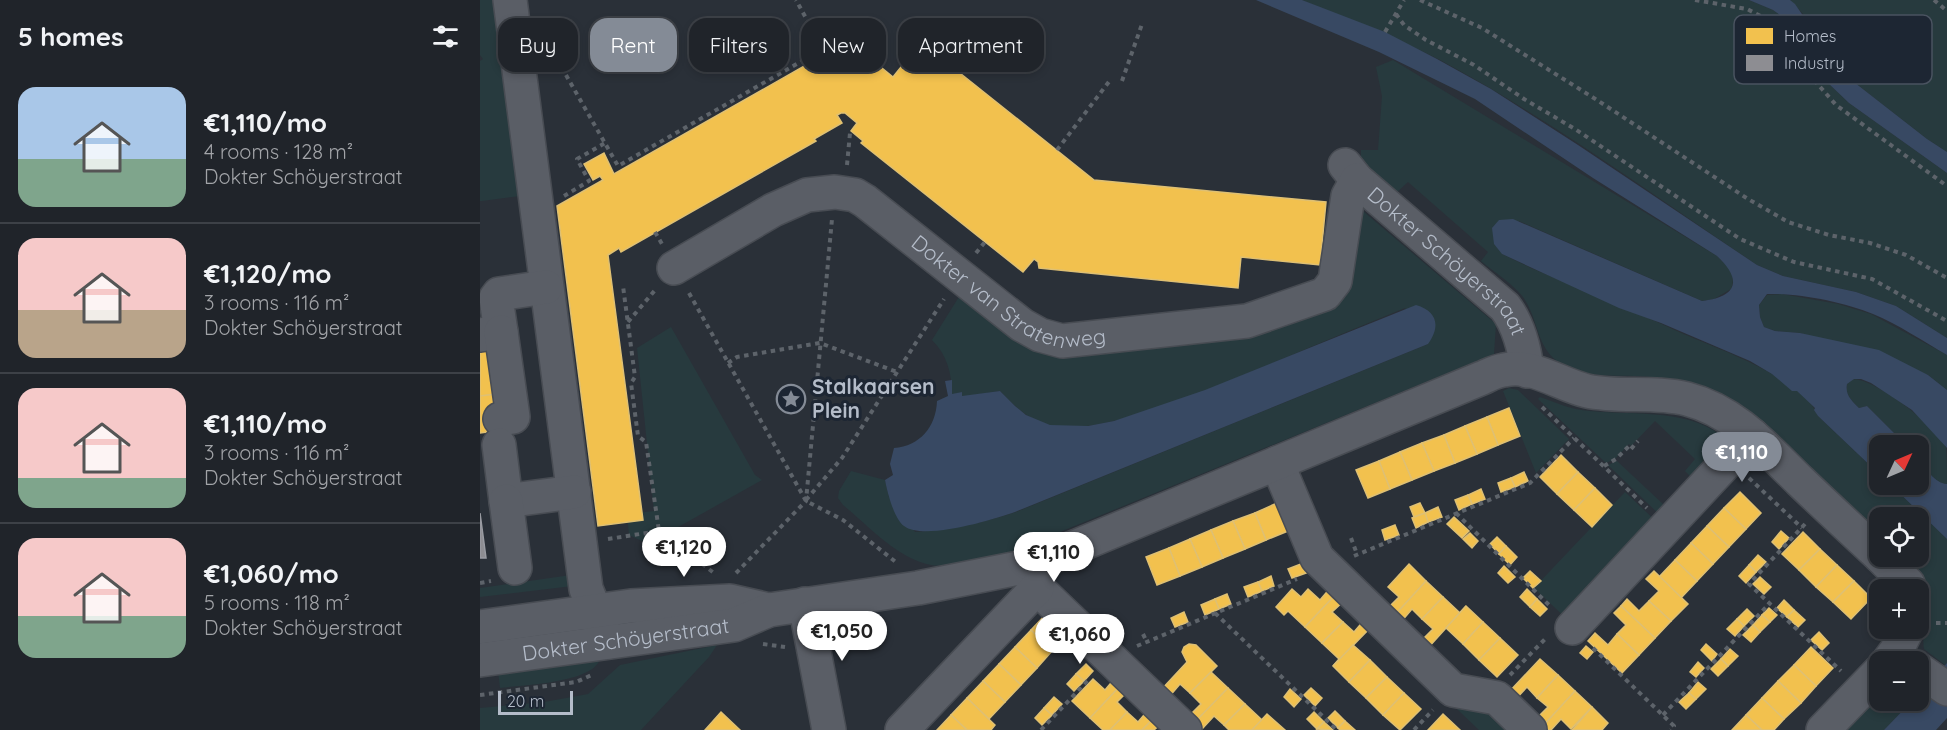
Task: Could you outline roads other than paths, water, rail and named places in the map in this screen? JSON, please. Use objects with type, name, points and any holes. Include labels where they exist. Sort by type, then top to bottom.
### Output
[{"type":"street","points":[[510,0],[586,589],[608,642]]},
{"type":"street","name":"Dokter van Stratenweg","points":[[674,268],[773,210],[807,195],[836,192],[855,195],[866,201],[1022,325],[1040,335],[1062,341],[1247,321],[1319,297],[1330,289],[1337,271],[1351,173]]},
{"type":"street","name":"Dokter Schöyerstraat","points":[[1351,173],[1504,307],[1512,317],[1526,358],[1527,370]]},
{"type":"street","points":[[515,568],[500,432],[513,417],[489,321],[496,298],[502,293],[546,287]]},
{"type":"street","name":"Dokter Schöyerstraat","points":[[480,627],[631,606],[731,603],[769,610],[918,588],[1033,577],[1277,463],[1503,370],[1515,369],[1527,370],[1573,388],[1593,392],[1646,394],[1685,399],[1724,413],[1752,435],[1869,546]]},
{"type":"street","points":[[1568,624],[1668,527],[1752,435]]},
{"type":"street","points":[[1277,463],[1317,558],[1453,690],[1497,698],[1530,730]]},
{"type":"street","points":[[506,501],[574,492]]},
{"type":"street","name":"Dokter Schöyerstraat","points":[[1891,567],[1903,579]]},
{"type":"street","points":[[1033,577],[1185,730]]},
{"type":"street","name":"Dokter Schöyerstraat","points":[[902,730],[1033,577]]},
{"type":"street","name":"Dokter Schöyerstraat","points":[[480,660],[635,640],[731,603]]},
{"type":"street","points":[[805,604],[828,730]]},
{"type":"street","points":[[1823,730],[1869,694]]},
{"type":"water","points":[[1256,0],[1302,0],[1385,32],[1491,89],[1757,265],[1783,276],[1856,292],[1896,306],[1947,338],[1947,355],[1892,323],[1848,306],[1821,299],[1780,294],[1767,294],[1759,305],[1764,327],[1879,350],[1928,375],[1947,390],[1947,448],[1912,410],[1871,383],[1854,379],[1847,384],[1848,395],[1859,408],[1867,406],[1896,435],[1869,435],[1869,464],[1818,416],[1815,408],[1797,391],[1792,391],[1772,374],[1750,361],[1661,323],[1619,308],[1502,254],[1494,244],[1492,228],[1499,220],[1513,219],[1702,301],[1723,296],[1729,291],[1733,280],[1731,273],[1717,256],[1593,178],[1475,99],[1379,52]]},
{"type":"water","points":[[1749,0],[1790,0],[1803,15],[1780,15]]},
{"type":"water","points":[[1829,84],[1856,84],[1947,152],[1947,173],[1849,103]]},
{"type":"water","points":[[1416,305],[1429,311],[1435,320],[1435,331],[1428,344],[1015,512],[958,528],[913,530],[900,522],[889,498],[885,480],[893,475],[890,464],[894,448],[912,443],[925,434],[934,419],[937,401],[948,396],[945,381],[952,380],[952,394],[962,392],[962,396],[1000,391],[1026,415],[1050,425],[1088,426],[1114,421],[1205,390]]},
{"type":"water","points":[[1929,472],[1938,481],[1947,484],[1947,539],[1929,522],[1929,507],[1914,507],[1901,495],[1929,495]]},
{"type":"water","points":[[1947,663],[1947,718],[1936,730],[1884,730],[1902,711],[1929,711],[1929,682]]},
{"type":"place","name":"Stalkaarsen Plein","points":[[791,399]]}]
